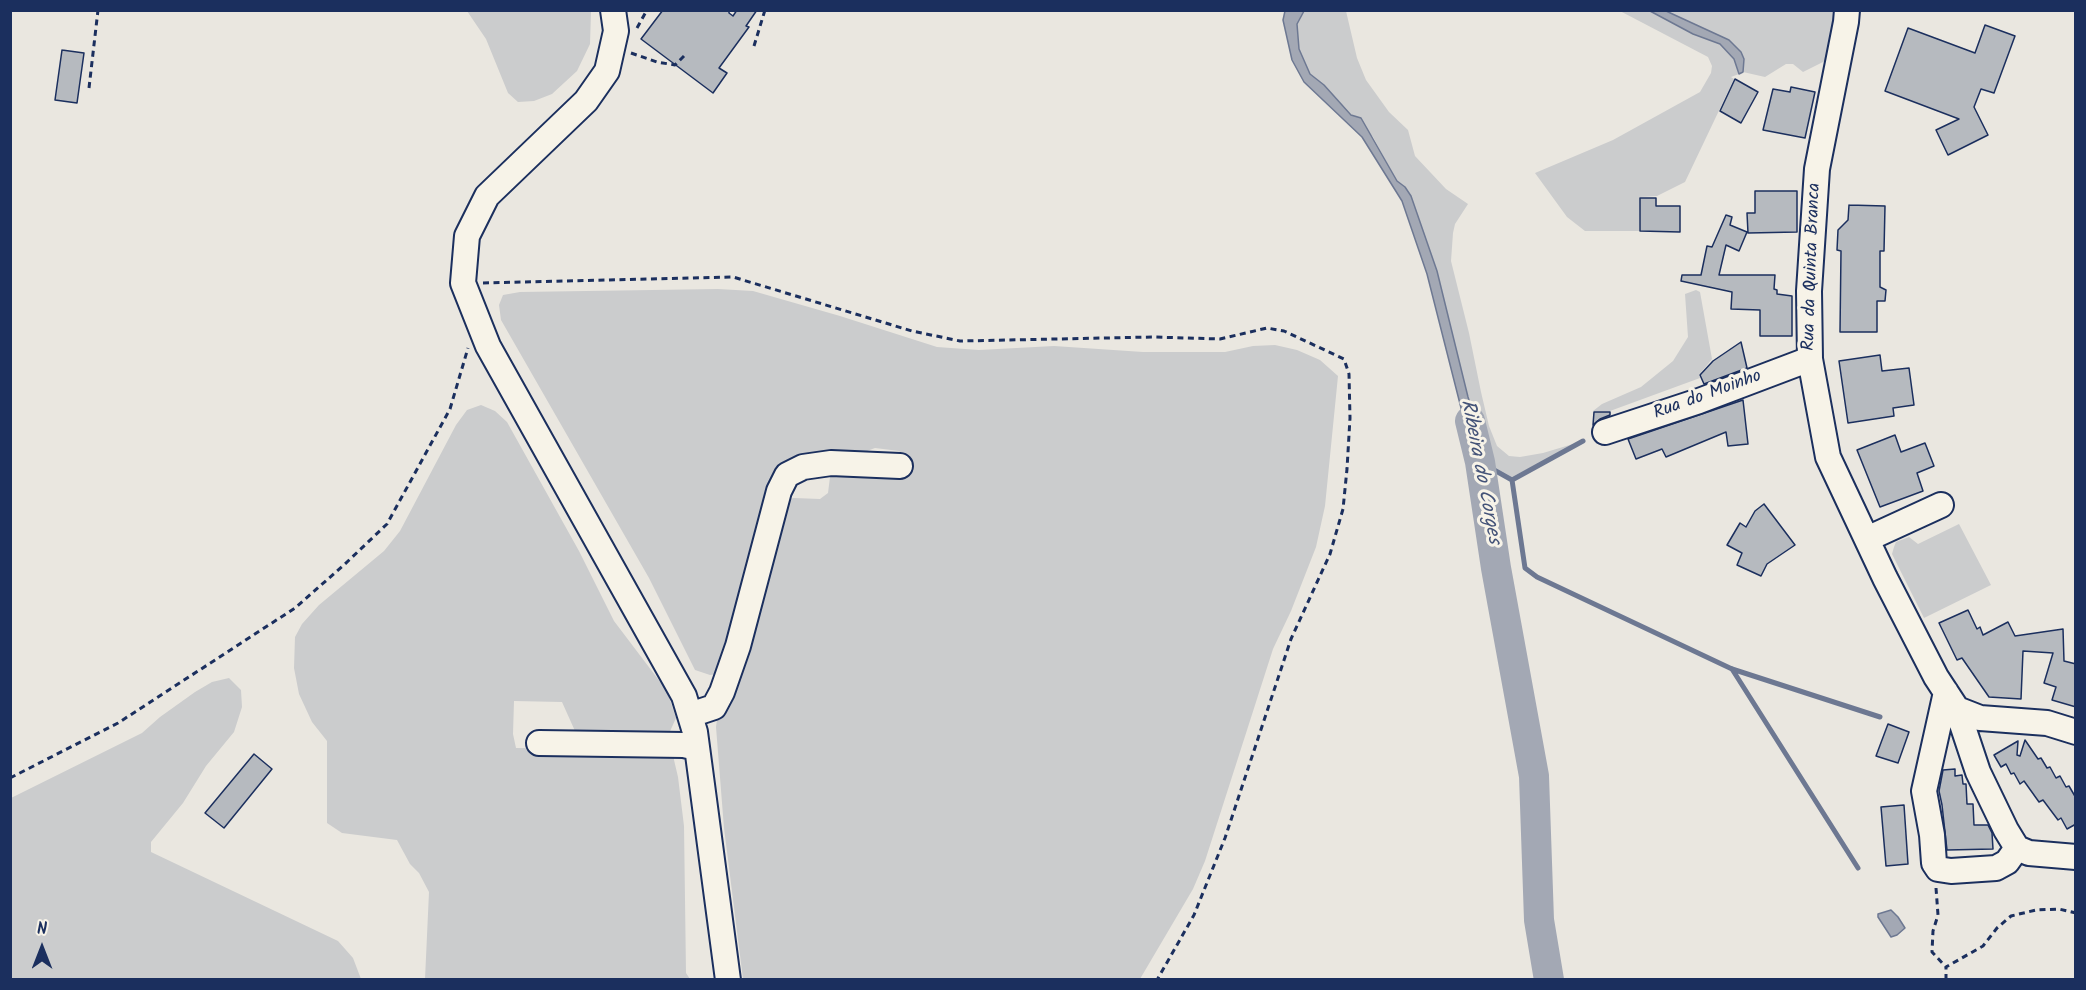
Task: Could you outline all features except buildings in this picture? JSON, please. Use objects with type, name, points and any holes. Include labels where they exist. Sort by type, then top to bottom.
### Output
[{"type":"street","points":[[614,10],[616,31],[607,71],[586,101],[487,196],[467,236],[463,283],[488,346],[684,696],[697,748],[728,980]]},
{"type":"street","name":"Rua da Quinta Branca","points":[[1848,14],[1817,169],[1809,291],[1810,359],[1828,458],[1931,667],[1951,701],[1978,772],[2017,848]]},
{"type":"street","name":"Rua do Moinho","points":[[1605,432],[1699,401],[1810,359]]},
{"type":"street","points":[[690,715],[714,707],[722,693],[738,646],[779,491],[788,475],[803,466],[831,463],[900,466]]},
{"type":"street","points":[[1867,539],[1941,505]]},
{"type":"street","points":[[2076,732],[2047,723],[1980,718],[1951,701],[1924,791],[1932,835],[1934,863],[1938,869],[1951,871],[1996,868],[2007,862],[2017,848],[2029,853],[2076,857]]},
{"type":"street","points":[[540,743],[697,748]]},
{"type":"path","points":[[88,88],[98,10]]},
{"type":"path","points":[[754,46],[765,10]]},
{"type":"path","points":[[612,48],[675,65],[686,54]]},
{"type":"path","points":[[463,283],[733,277],[921,333],[960,341],[1153,337],[1220,339],[1267,328],[1284,331],[1344,359],[1349,374],[1350,418],[1347,469],[1343,509],[1330,554],[1291,639],[1225,838],[1194,915],[1157,980]]},
{"type":"path","points":[[10,778],[118,723],[295,609],[387,524],[450,409],[462,361],[478,321]]},
{"type":"path","points":[[1938,869],[1936,886],[1938,915],[1933,931],[1932,952],[1946,967],[1946,980]]},
{"type":"path","points":[[1946,967],[1983,946],[1997,927],[2011,916],[2036,910],[2060,909],[2076,913]]},
{"type":"shaded area","points":[[467,11],[591,11],[590,44],[577,71],[552,94],[534,101],[518,102],[508,93],[486,39]]},
{"type":"shaded area","points":[[1285,11],[1304,11],[1297,24],[1299,49],[1310,74],[1324,85],[1351,115],[1361,118],[1397,181],[1411,196],[1437,271],[1468,397],[1489,464],[1474,459],[1427,274],[1402,201],[1362,137],[1304,82],[1292,60],[1283,20]]},
{"type":"shaded area","points":[[1304,11],[1346,11],[1357,58],[1366,80],[1389,112],[1408,130],[1415,156],[1446,189],[1468,204],[1455,224],[1451,261],[1489,426],[1497,446],[1509,456],[1520,457],[1583,441],[1512,477],[1489,464],[1468,397],[1437,271],[1411,196],[1397,181],[1373,137],[1324,85],[1310,74],[1299,49],[1297,24]]},
{"type":"shaded area","points":[[1620,11],[1650,11],[1693,34],[1720,44],[1734,59],[1739,74],[1731,77],[1734,79],[1685,182],[1657,196],[1640,197],[1639,231],[1585,231],[1567,217],[1535,173],[1613,140],[1700,92],[1711,73],[1712,66],[1708,57]]},
{"type":"shaded area","points":[[1650,11],[1666,11],[1729,40],[1741,52],[1744,59],[1743,72],[1739,74],[1734,59],[1720,44],[1693,34]]},
{"type":"shaded area","points":[[1666,11],[1839,11],[1831,58],[1803,72],[1793,64],[1786,64],[1765,77],[1743,72],[1744,59],[1729,40]]},
{"type":"shaded area","points":[[718,289],[753,291],[937,347],[979,350],[1054,346],[1143,352],[1225,352],[1253,346],[1275,345],[1297,350],[1320,360],[1338,376],[1325,506],[1316,547],[1291,611],[1273,649],[1205,861],[1193,889],[1140,979],[743,979],[724,828],[716,727],[718,712],[783,500],[820,499],[828,493],[831,469],[910,468],[910,458],[899,451],[875,448],[859,454],[780,467],[718,674],[710,675],[695,670],[649,578],[501,320],[499,305],[503,295],[520,292]]},
{"type":"shaded area","points":[[1696,290],[1700,292],[1712,359],[1699,375],[1700,378],[1610,411],[1593,411],[1602,404],[1641,387],[1673,361],[1688,337],[1685,294]]},
{"type":"shaded area","points":[[481,405],[495,411],[507,422],[579,551],[614,621],[667,691],[676,718],[667,738],[589,738],[575,731],[562,702],[514,701],[513,734],[516,748],[674,750],[684,826],[686,973],[690,979],[425,979],[429,892],[419,873],[410,864],[397,840],[342,833],[327,823],[327,741],[312,722],[299,694],[294,668],[295,637],[302,624],[319,605],[384,551],[400,531],[456,425],[467,410]]},
{"type":"shaded area","points":[[1959,524],[1991,585],[1924,618],[1892,554],[1894,547],[1896,542],[1909,537],[1918,544]]},
{"type":"shaded area","points":[[229,678],[241,690],[242,707],[234,732],[206,766],[183,803],[151,842],[151,852],[338,941],[353,958],[361,979],[11,979],[11,798],[142,733],[195,692],[212,682]]},
{"type":"shaded area","points":[[1891,910],[1905,928],[1891,937],[1878,914]]},
{"type":"waterway","name":"Ribeira do Corges","points":[[1470,421],[1480,462],[1496,568],[1534,776],[1539,920],[1549,980]]},
{"type":"waterway","points":[[1512,480],[1583,441]]},
{"type":"waterway","points":[[1480,462],[1512,480]]},
{"type":"waterway","points":[[1512,480],[1525,568],[1537,577],[1732,669],[1880,717]]},
{"type":"waterway","points":[[1732,669],[1858,868]]}]
